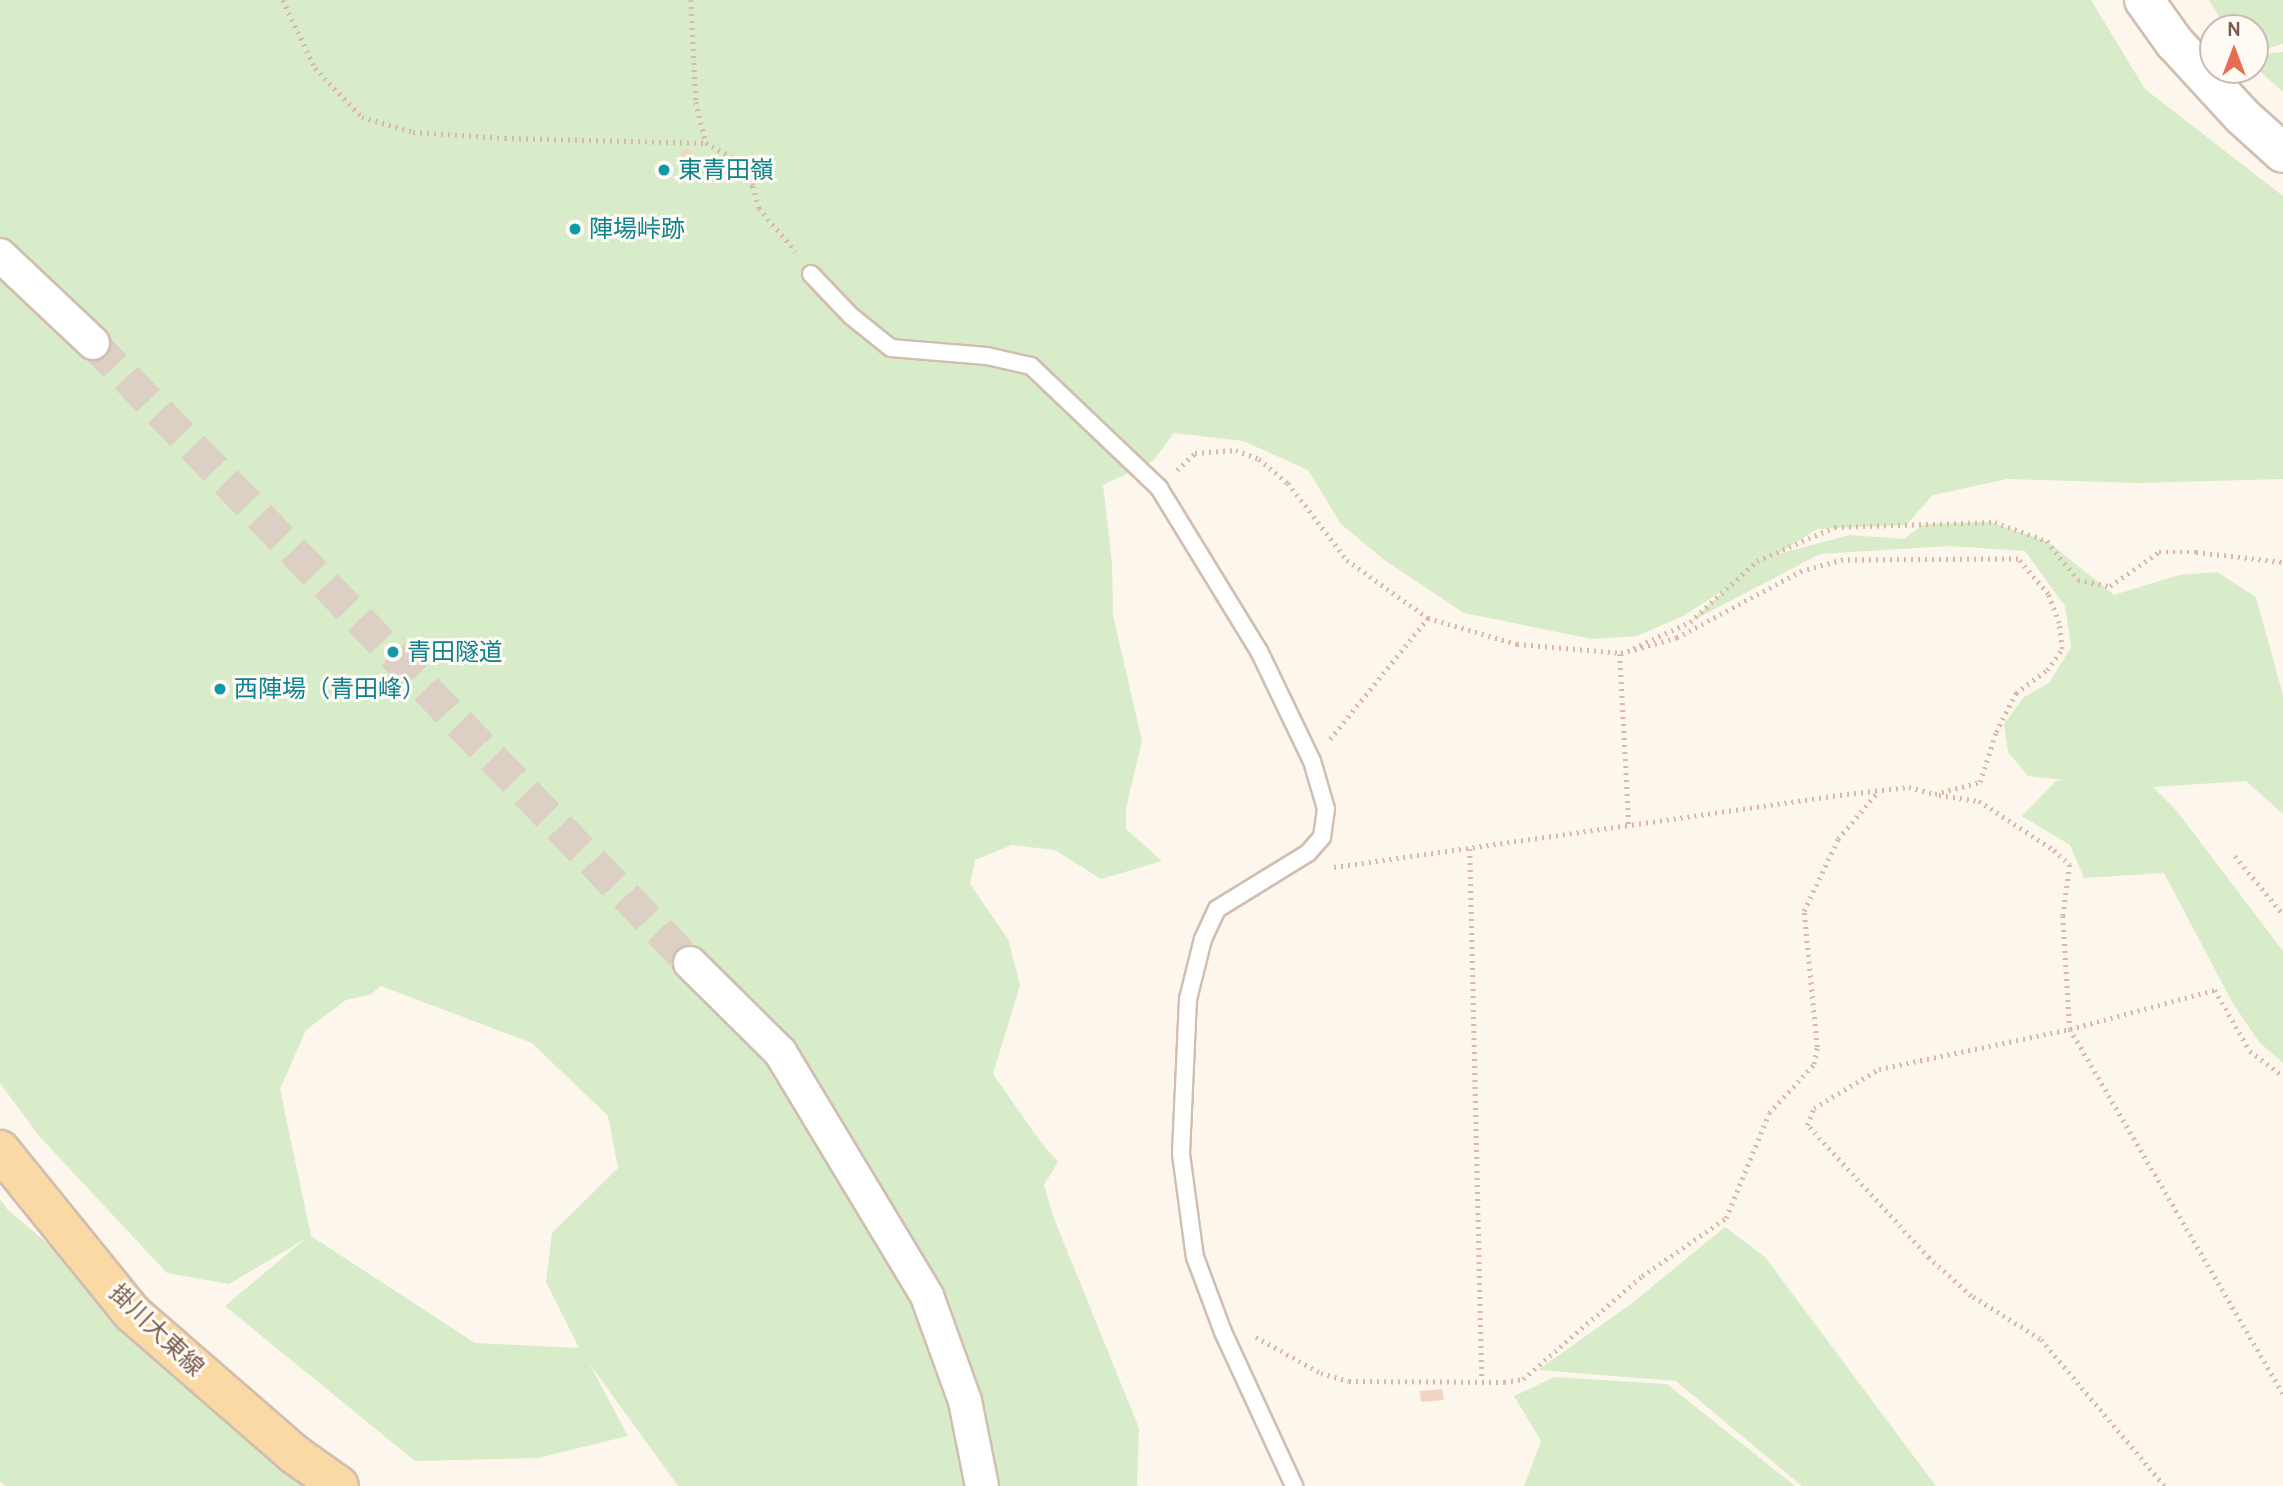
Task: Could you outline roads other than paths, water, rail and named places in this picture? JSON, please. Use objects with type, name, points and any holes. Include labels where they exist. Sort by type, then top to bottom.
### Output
[{"type":"main road","name":"掛川大東線","points":[[0,1150],[132,1313],[294,1454],[339,1486]]},
{"type":"street","points":[[2144,0],[2174,43],[2242,117],[2283,153]]},
{"type":"street","points":[[0,255],[93,343]]},
{"type":"street","points":[[690,963],[780,1052],[927,1296],[965,1401],[982,1486]]},
{"type":"lane","points":[[811,274],[851,316],[891,348],[987,356],[1031,366],[1159,488],[1259,651],[1312,761],[1326,809],[1322,837],[1308,853],[1217,909],[1203,939],[1188,999],[1181,1154],[1195,1257],[1223,1332],[1294,1486]]},
{"type":"tunnel","points":[[93,343],[690,963]]},
{"type":"place","name":"東青田嶺","points":[[664,170]]},
{"type":"place","name":"陣場峠跡","points":[[575,229]]},
{"type":"place","name":"青田隧道","points":[[393,652]]},
{"type":"place","name":"西陣場（青田峰）","points":[[220,689]]}]
